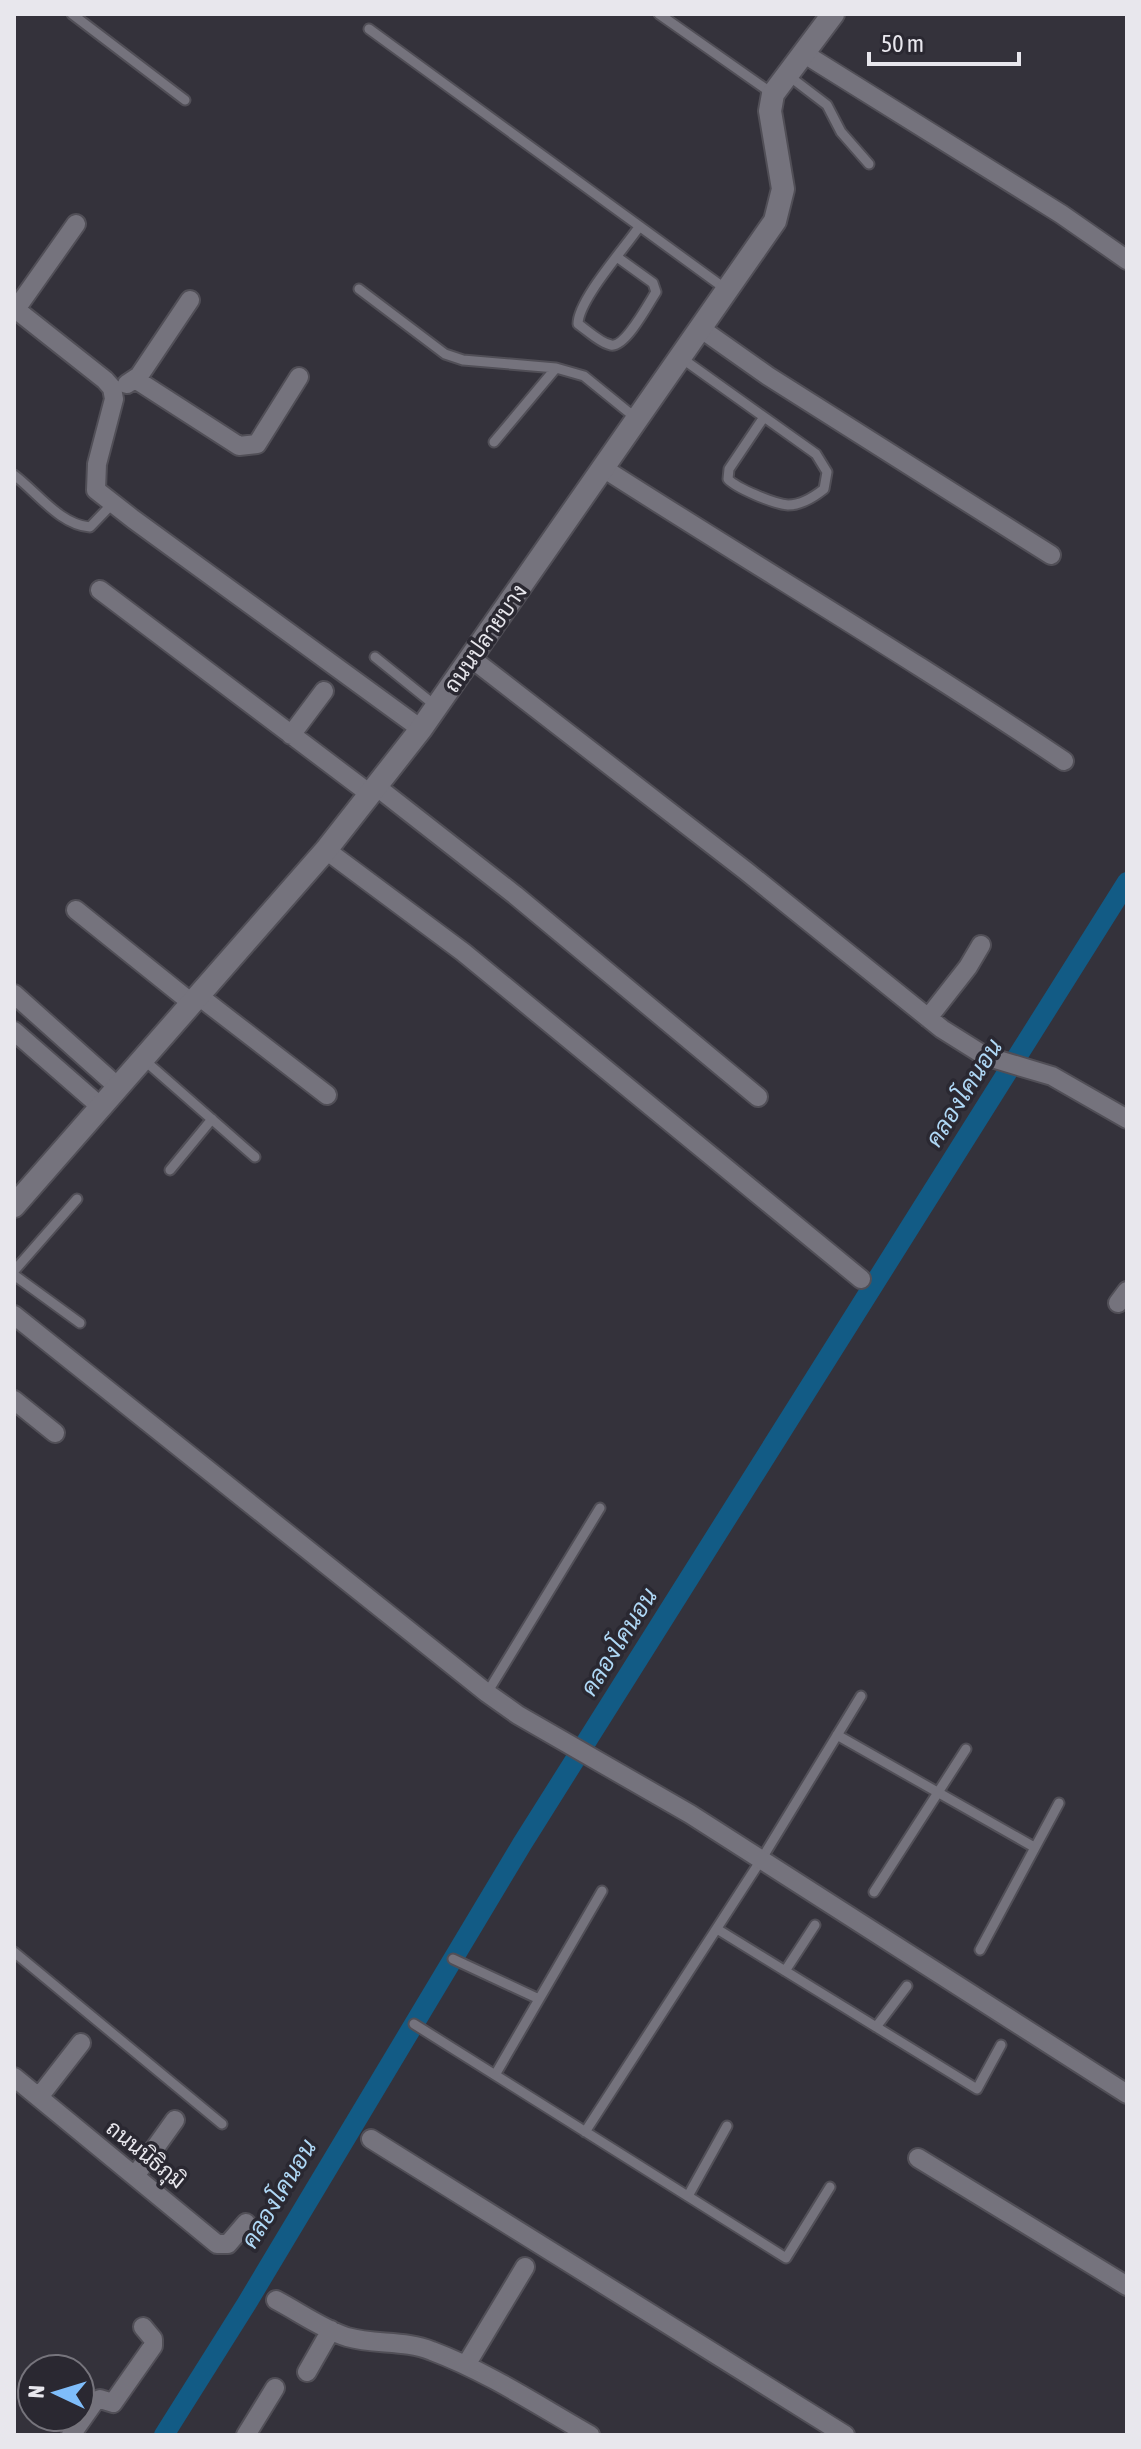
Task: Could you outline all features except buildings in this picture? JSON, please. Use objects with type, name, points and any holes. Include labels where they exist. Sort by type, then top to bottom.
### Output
[{"type":"street","points":[[773,94],[833,14]]},
{"type":"street","points":[[803,53],[1061,214],[1127,260]]},
{"type":"street","name":"ถนนปลายบาง","points":[[14,1206],[197,1000],[374,790],[437,707],[775,221],[783,189],[770,111],[773,94]]},
{"type":"street","points":[[76,224],[15,308],[112,388],[114,399],[96,474],[96,490],[421,729]]},
{"type":"street","points":[[112,388],[135,379],[190,300]]},
{"type":"street","points":[[700,328],[768,376],[1051,555]]},
{"type":"street","points":[[135,379],[239,446],[247,446],[257,444],[299,377]]},
{"type":"street","points":[[603,468],[776,579],[951,685],[1064,761]]},
{"type":"street","points":[[100,590],[291,735],[374,790],[515,895],[758,1097]]},
{"type":"street","points":[[471,658],[962,1042],[1001,1062],[1032,1068],[1052,1076],[1127,1119]]},
{"type":"street","points":[[291,735],[324,691]]},
{"type":"street","points":[[326,850],[463,952],[861,1279]]},
{"type":"street","points":[[76,910],[327,1095]]},
{"type":"street","points":[[928,1018],[968,967],[981,945]]},
{"type":"street","points":[[14,994],[118,1087]]},
{"type":"street","points":[[14,1031],[101,1107]]},
{"type":"street","points":[[14,1315],[518,1715],[690,1814],[1127,2094]]},
{"type":"street","points":[[14,1400],[55,1433]]},
{"type":"street","points":[[39,2097],[81,2043]]},
{"type":"street","name":"ถนนนิธิภุมิ","points":[[14,2077],[217,2244],[228,2244],[246,2223]]},
{"type":"street","points":[[135,2176],[175,2120]]},
{"type":"street","points":[[371,2139],[845,2435]]},
{"type":"street","points":[[918,2158],[1127,2286]]},
{"type":"street","points":[[466,2365],[525,2267]]},
{"type":"street","points":[[276,2300],[350,2337],[418,2346],[466,2365],[590,2435]]},
{"type":"street","points":[[71,2435],[91,2406],[113,2403],[153,2346],[153,2339],[143,2327]]},
{"type":"street","points":[[307,2372],[331,2330]]},
{"type":"street","points":[[246,2435],[275,2388]]},
{"type":"lane","points":[[72,14],[185,100]]},
{"type":"lane","points":[[659,14],[773,94]]},
{"type":"lane","points":[[369,29],[727,290]]},
{"type":"lane","points":[[787,74],[827,105],[841,132],[869,164]]},
{"type":"lane","points":[[617,257],[653,283],[656,292],[625,340],[616,346],[587,331],[578,324],[578,318],[581,306],[639,227]]},
{"type":"lane","points":[[359,289],[445,354],[463,360],[556,368],[584,376],[637,419]]},
{"type":"lane","points":[[680,357],[816,454],[827,472],[824,489],[812,498],[786,505],[734,486],[728,479],[729,469],[764,417]]},
{"type":"lane","points":[[494,442],[556,368]]},
{"type":"lane","points":[[14,475],[66,520],[79,527],[90,527],[113,503]]},
{"type":"lane","points":[[375,657],[437,707]]},
{"type":"lane","points":[[143,1059],[255,1157]]},
{"type":"lane","points":[[170,1170],[212,1119]]},
{"type":"lane","points":[[77,1199],[14,1273],[80,1323]]},
{"type":"lane","points":[[487,1693],[600,1508]]},
{"type":"lane","points":[[585,2132],[761,1860],[861,1696]]},
{"type":"lane","points":[[837,1735],[1034,1847]]},
{"type":"lane","points":[[874,1892],[966,1749]]},
{"type":"lane","points":[[980,1950],[1059,1803]]},
{"type":"lane","points":[[495,2075],[602,1891]]},
{"type":"lane","points":[[785,1971],[815,1925]]},
{"type":"lane","points":[[717,1929],[977,2089],[1001,2045]]},
{"type":"lane","points":[[14,1952],[222,2124]]},
{"type":"lane","points":[[453,1959],[539,1999]]},
{"type":"lane","points":[[876,2027],[907,1986]]},
{"type":"lane","points":[[414,2024],[786,2258],[830,2187]]},
{"type":"lane","points":[[688,2196],[727,2126]]},
{"type":"waterway","name":"คลองโคนอน","points":[[164,2435],[247,2303],[522,1844],[1127,882]]}]
